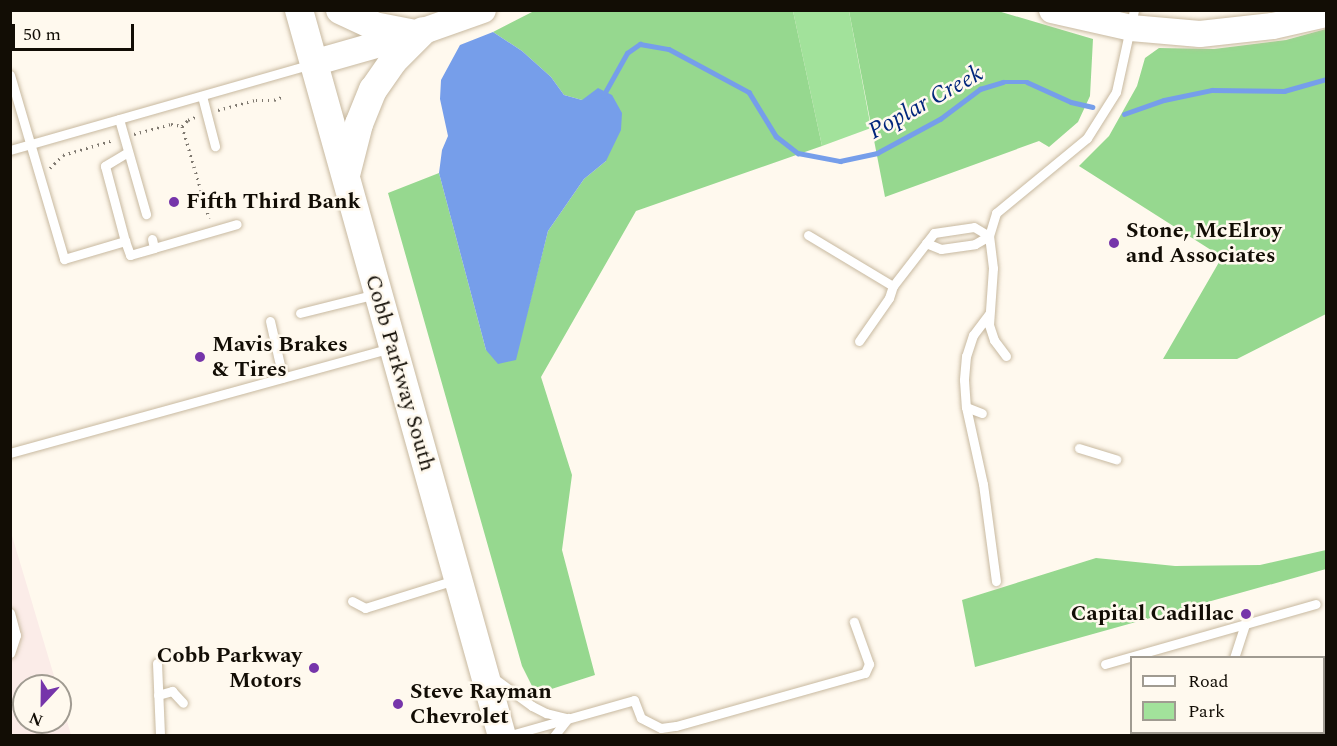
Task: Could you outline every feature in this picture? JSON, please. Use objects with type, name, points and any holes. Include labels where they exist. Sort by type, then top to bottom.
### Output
[{"type":"main road","name":"Cobb Parkway South","points":[[299,10],[502,735]]},
{"type":"main road","points":[[340,10],[374,26],[419,33]]},
{"type":"main road","points":[[346,177],[359,124],[373,90],[393,61],[419,33]]},
{"type":"street","points":[[314,63],[419,33],[483,10]]},
{"type":"street","points":[[1052,10],[1132,19],[1200,34],[1233,32],[1326,14]]},
{"type":"lane","points":[[1006,356],[994,340],[989,325],[993,268],[989,236],[996,213],[1087,138],[1116,92],[1132,19]]},
{"type":"lane","points":[[10,150],[314,63]]},
{"type":"lane","points":[[10,75],[64,259],[125,241]]},
{"type":"lane","points":[[202,96],[215,146]]},
{"type":"lane","points":[[119,119],[146,214]]},
{"type":"lane","points":[[128,152],[105,166],[130,255],[153,243],[237,224]]},
{"type":"lane","points":[[859,341],[889,298],[893,286],[934,233],[974,227],[989,236]]},
{"type":"lane","points":[[808,235],[893,286]]},
{"type":"lane","points":[[926,243],[941,249],[975,244],[989,236]]},
{"type":"lane","points":[[300,313],[378,293]]},
{"type":"lane","points":[[990,312],[974,335],[966,356],[966,407],[983,484],[996,581]]},
{"type":"lane","points":[[270,321],[283,378]]},
{"type":"lane","points":[[10,453],[394,348]]},
{"type":"lane","points":[[966,407],[982,413]]},
{"type":"lane","points":[[1079,448],[1116,459]]},
{"type":"lane","points":[[352,601],[365,608],[458,579]]},
{"type":"lane","points":[[1133,656],[1316,604]]},
{"type":"lane","points":[[10,613],[16,635],[10,653]]},
{"type":"lane","points":[[507,735],[634,700],[641,717],[660,728],[676,726],[866,674],[869,664],[854,622]]},
{"type":"lane","points":[[1234,656],[1245,624]]},
{"type":"lane","points":[[1105,664],[1130,657]]},
{"type":"lane","points":[[157,663],[160,735]]},
{"type":"lane","points":[[483,669],[522,700],[546,713],[568,718]]},
{"type":"lane","points":[[158,695],[172,691],[183,703]]},
{"type":"lane","points":[[554,735],[568,718]]},
{"type":"path","points":[[182,126],[188,120],[207,114],[256,100],[274,100],[284,96]]},
{"type":"path","points":[[41,178],[63,155],[171,124],[182,126]]},
{"type":"path","points":[[182,126],[209,218]]},
{"type":"shaded area","points":[[10,529],[53,674],[12,674],[12,734],[71,735],[11,735]]},
{"type":"green space","points":[[534,11],[793,11],[822,146],[636,211],[541,377],[572,475],[562,550],[595,675],[536,694],[522,666],[388,193],[439,173],[486,350],[515,360],[548,231],[584,179],[606,161],[582,100],[564,95],[551,77],[522,51],[493,32]]},
{"type":"green space","points":[[793,11],[849,11],[871,128],[822,146]]},
{"type":"green space","points":[[849,11],[998,11],[1093,39],[1090,96],[1078,122],[1049,147],[1039,141],[885,197]]},
{"type":"green space","points":[[1326,29],[1326,314],[1237,359],[1163,359],[1222,257],[1079,166],[1109,136],[1137,86],[1145,58],[1159,48],[1214,49],[1286,40]]},
{"type":"green space","points":[[1326,550],[1326,569],[975,667],[962,600],[1096,558],[1175,566],[1260,565]]},
{"type":"water","points":[[493,32],[522,51],[551,77],[564,95],[582,100],[598,88],[612,95],[622,113],[621,130],[606,161],[584,179],[548,231],[516,360],[498,364],[486,350],[439,173],[442,150],[448,136],[440,99],[441,80],[460,45]]},
{"type":"waterway","name":"Poplar Creek","points":[[603,96],[627,53],[640,44],[669,49],[749,92],[776,136],[798,153],[840,161],[877,153],[940,119],[980,89],[1003,82],[1027,82],[1071,102],[1092,107]]},
{"type":"waterway","name":"Poplar Creek","points":[[1124,114],[1164,100],[1212,90],[1284,91],[1326,79]]},
{"type":"place","name":"Fifth Third Bank","points":[[174,202]]},
{"type":"place","name":"Stone, McElroy and Associates","points":[[1114,243]]},
{"type":"place","name":"Mavis Brakes & Tires","points":[[200,357]]},
{"type":"place","name":"Capital Cadillac","points":[[1246,614]]},
{"type":"place","name":"Cobb Parkway Motors","points":[[314,668]]},
{"type":"place","name":"Steve Rayman Chevrolet","points":[[398,704]]}]
